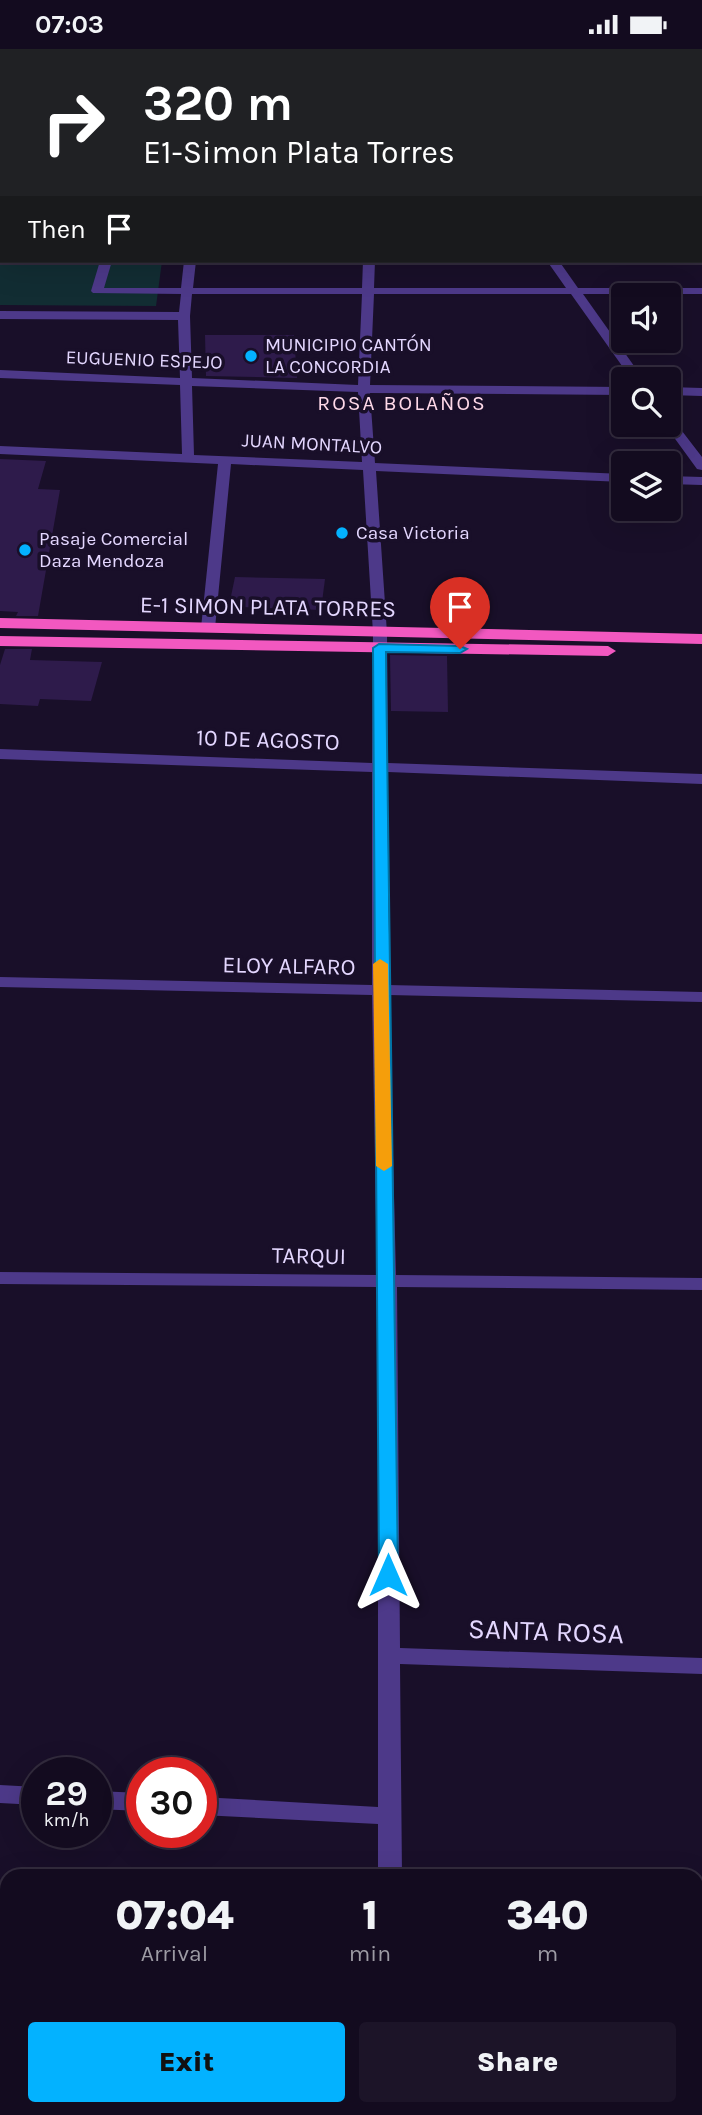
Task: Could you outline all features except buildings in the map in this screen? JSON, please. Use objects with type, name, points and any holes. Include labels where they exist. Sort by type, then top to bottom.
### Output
[{"type":"highway","name":"E-1 SIMON PLATA TORRES","points":[[0,623],[208,628],[380,641],[702,639]]},
{"type":"highway","points":[[0,641],[380,641],[702,652]]},
{"type":"street","points":[[105,263],[97,291],[702,291]]},
{"type":"street","points":[[188,457],[184,316],[190,263]]},
{"type":"street","points":[[369,263],[364,389],[380,641],[380,991],[387,1281],[390,1869]]},
{"type":"street","points":[[554,263],[628,367]]},
{"type":"street","points":[[0,314],[184,316]]},
{"type":"street","name":"EUGUENIO ESPEJO","points":[[0,374],[364,389],[611,391]]},
{"type":"street","points":[[681,391],[702,391]]},
{"type":"street","points":[[680,437],[702,466]]},
{"type":"street","name":"JUAN MONTALVO","points":[[0,450],[611,477]]},
{"type":"street","points":[[208,628],[225,460]]},
{"type":"street","points":[[681,480],[702,481]]},
{"type":"street","name":"10 DE AGOSTO","points":[[0,754],[702,779]]},
{"type":"street","name":"ELOY ALFARO","points":[[0,982],[702,997]]},
{"type":"street","name":"TARQUI","points":[[0,1277],[702,1284]]},
{"type":"street","name":"SANTA ROSA","points":[[389,1656],[702,1666]]},
{"type":"street","points":[[0,1794],[21,1795]]},
{"type":"street","points":[[217,1807],[390,1816]]},
{"type":"green space","points":[[0,263],[162,263],[156,306],[0,305]]},
{"type":"slow traffic","points":[[380,964],[384,1166]]},
{"type":"place","name":"MUNICIPIO CANTÓN LA CONCORDIA","points":[[251,356]]},
{"type":"place","name":"Casa Victoria","points":[[342,533]]},
{"type":"place","name":"Pasaje Comercial Daza Mendoza","points":[[25,550]]},
{"type":"district","name":"ROSA BOLAÑOS","points":[[402,403]]},
{"type":"route","points":[[388,1575],[387,1281],[380,991],[379,648],[460,649]]}]
